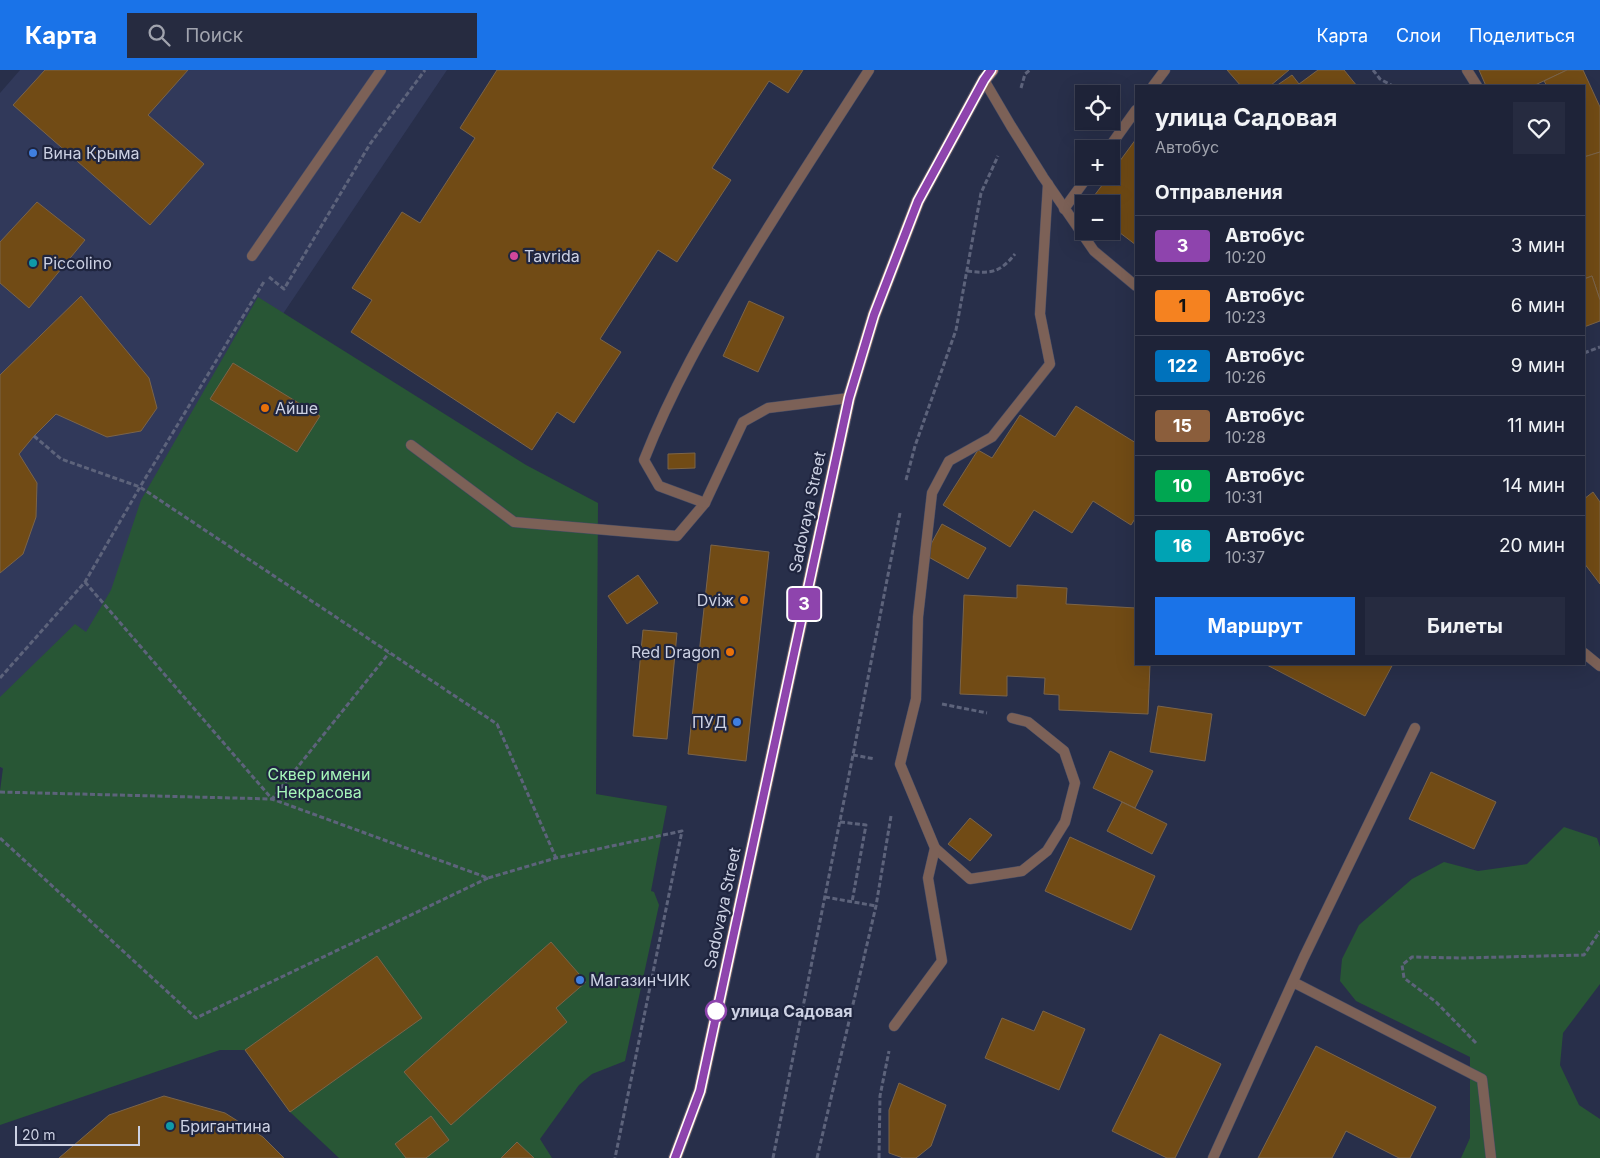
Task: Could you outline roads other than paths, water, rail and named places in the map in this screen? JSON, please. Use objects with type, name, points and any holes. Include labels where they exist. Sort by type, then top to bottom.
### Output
[{"type":"main road","name":"Sadovaya Street","points":[[675,1158],[700,1091],[849,398],[874,315],[918,201],[988,75]]},
{"type":"street","points":[[252,256],[381,70]]},
{"type":"street","points":[[705,503],[659,486],[644,460],[658,424],[708,326],[782,204],[868,70]]},
{"type":"street","points":[[1154,85],[1165,70]]},
{"type":"street","points":[[1467,70],[1476,85]]},
{"type":"street","points":[[988,75],[1010,126],[1064,209],[1094,251],[1135,285]]},
{"type":"street","points":[[1114,140],[1135,111]]},
{"type":"street","points":[[1012,718],[1028,722],[1064,751],[1075,783],[1065,822],[1046,851],[1022,871],[970,879],[935,848],[900,764],[916,699],[918,617],[932,493],[949,460],[992,437],[1050,364],[1040,314],[1048,184]]},
{"type":"street","points":[[1064,209],[1081,185]]},
{"type":"street","points":[[410,445],[514,522],[677,536],[705,503],[743,422],[768,408],[849,398]]},
{"type":"street","points":[[1585,654],[1600,666]]},
{"type":"street","points":[[1213,1158],[1294,982],[1415,728]]},
{"type":"street","points":[[894,1026],[942,962],[928,878],[935,848]]},
{"type":"street","points":[[1294,982],[1482,1079],[1491,1158]]},
{"type":"place","name":"Вина Крыма","points":[[33,153]]},
{"type":"place","name":"Tavrida","points":[[514,256]]},
{"type":"place","name":"Piccolino","points":[[33,263]]},
{"type":"place","name":"Айше","points":[[265,408]]},
{"type":"place","name":"Dviж","points":[[744,600]]},
{"type":"place","name":"Red Dragon","points":[[730,652]]},
{"type":"place","name":"ПУД","points":[[737,722]]},
{"type":"place","name":"МагазинЧИК","points":[[580,980]]},
{"type":"place","name":"улица Садовая","points":[[716,1011]]},
{"type":"place","name":"Бригантина","points":[[170,1126]]},
{"type":"park label","name":"Сквер имени Некрасова","points":[[319,783]]}]
